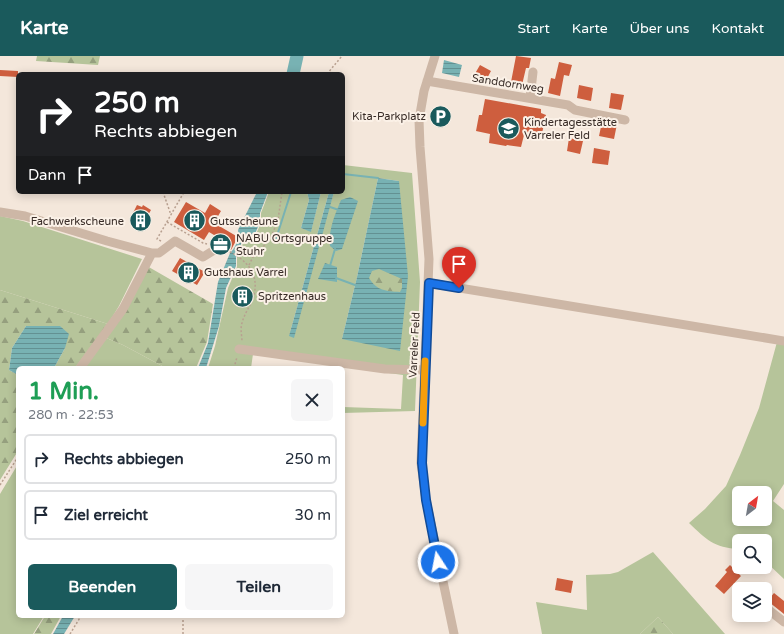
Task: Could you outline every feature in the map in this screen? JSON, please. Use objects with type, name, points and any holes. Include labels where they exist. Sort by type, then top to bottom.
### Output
[{"type":"street","name":"Varreler Feld","points":[[435,56],[424,91],[420,120],[420,148],[429,259],[422,477],[429,518],[454,634]]},
{"type":"street","points":[[530,98],[533,72]]},
{"type":"street","name":"Sanddornweg","points":[[427,81],[568,105],[583,115],[624,120]]},
{"type":"street","points":[[0,210],[152,254],[159,253],[175,241],[203,257],[219,247]]},
{"type":"street","points":[[81,366],[123,309],[152,254]]},
{"type":"street","points":[[429,283],[784,341]]},
{"type":"street","points":[[241,345],[385,369],[425,370]]},
{"type":"street","points":[[772,613],[784,622]]},
{"type":"path","points":[[329,72],[342,56]]},
{"type":"path","points":[[164,194],[171,215]]},
{"type":"path","points":[[166,244],[157,239],[183,194]]},
{"type":"path","points":[[249,265],[255,253],[265,245],[272,235],[278,220],[282,194]]},
{"type":"path","points":[[167,222],[203,243],[219,247],[238,256],[249,265],[254,275],[254,297],[242,323],[241,345],[235,366]]},
{"type":"path","points":[[0,485],[16,460]]},
{"type":"path","points":[[70,634],[80,618]]},
{"type":"path","points":[[183,618],[183,634]]},
{"type":"green space","points":[[37,56],[100,56],[98,65],[36,61]]},
{"type":"green space","points":[[345,165],[412,173],[420,282],[415,411],[345,413],[345,407],[401,409],[403,375],[253,354],[251,366],[209,366],[215,346],[228,288],[237,267],[237,252],[245,241],[256,234],[261,223],[261,213],[268,194],[308,194],[309,200],[301,228],[311,231],[320,194],[328,194],[289,336],[333,194],[345,194]],"holes":[[[378,178],[399,181],[342,339]]]},
{"type":"green space","points":[[0,216],[23,221],[142,259],[119,306],[108,324],[0,290]]},
{"type":"green space","points":[[147,266],[213,304],[207,342],[197,366],[162,366],[123,345],[104,337]]},
{"type":"green space","points":[[379,269],[402,279],[402,288],[400,292],[388,291],[375,286],[369,278],[372,271]]},
{"type":"green space","points":[[0,290],[108,324],[76,366],[55,366],[65,348],[60,326],[26,326],[12,348],[9,370],[16,374],[16,454],[0,480]]},
{"type":"green space","points":[[104,337],[123,345],[162,366],[86,366]]},
{"type":"green space","points":[[777,342],[784,344],[784,484],[773,501],[784,510],[784,579],[772,568],[772,534],[732,534],[732,548],[730,548],[711,542],[689,523],[705,509],[726,486],[759,408]]},
{"type":"green space","points":[[16,467],[16,618],[43,618],[33,634],[0,634],[0,494]]},
{"type":"green space","points":[[653,552],[725,634],[673,634],[658,617],[640,634],[542,634],[536,602],[587,610],[586,575],[610,574],[618,572]]},
{"type":"green space","points":[[658,617],[673,634],[640,634]]},
{"type":"green space","points":[[44,618],[60,618],[51,634],[34,634]]},
{"type":"water","points":[[444,60],[462,65],[459,77],[442,73]]},
{"type":"water","points":[[378,178],[399,181],[408,276],[400,351],[342,339]],"holes":[[[379,269],[402,279],[402,288],[400,292],[382,290],[375,286],[369,278],[372,271]]]},
{"type":"water","points":[[256,194],[267,194],[260,213],[260,222],[255,234],[243,241],[236,253],[236,266],[226,288],[219,326],[207,366],[199,366],[208,343],[218,282],[230,253],[237,243],[238,230]]},
{"type":"water","points":[[308,194],[320,194],[311,232],[301,228],[309,200]]},
{"type":"water","points":[[328,194],[333,194],[294,338],[289,336]]},
{"type":"water","points":[[350,197],[358,201],[342,249],[336,251],[330,246],[332,223],[341,200]]},
{"type":"water","points":[[325,263],[337,267],[337,282],[318,279]]},
{"type":"water","points":[[26,326],[60,326],[69,334],[65,348],[55,366],[16,366],[16,374],[9,370],[12,348]]},
{"type":"water","points":[[62,618],[74,618],[64,634],[53,634]]},
{"type":"building","points":[[516,56],[531,58],[529,68],[526,68],[522,85],[511,82]]},
{"type":"building","points":[[559,62],[572,65],[569,76],[564,75],[560,96],[548,93],[551,78],[555,79]]},
{"type":"building","points":[[480,65],[491,71],[484,84],[473,77]]},
{"type":"building","points":[[0,70],[18,71],[16,72],[16,77],[0,76]]},
{"type":"building","points":[[579,85],[593,88],[591,101],[577,98]]},
{"type":"building","points":[[611,93],[624,95],[621,110],[609,108]]},
{"type":"building","points":[[485,99],[541,109],[541,113],[546,115],[541,138],[524,135],[521,147],[489,143],[490,134],[476,131],[479,115],[482,115]]},
{"type":"building","points":[[602,122],[617,124],[614,139],[599,136]]},
{"type":"building","points":[[569,138],[583,141],[580,154],[567,151]]},
{"type":"building","points":[[594,148],[610,151],[608,165],[592,163]]},
{"type":"building","name":"Gutsscheune","points":[[186,202],[205,213],[210,204],[221,211],[214,223],[238,237],[231,250],[222,242],[217,242],[219,238],[209,232],[204,240],[174,222]]},
{"type":"building","name":"Fachwerkscheune","points":[[137,205],[142,207],[143,205],[151,210],[139,231],[131,226],[137,216],[133,213]]},
{"type":"building","name":"Gutshaus Varrel","points":[[180,258],[205,272],[197,285],[172,271]]},
{"type":"building","points":[[730,565],[732,567],[732,574],[739,574],[741,576],[735,582],[732,582],[732,586],[724,594],[715,586],[727,572],[725,570]]},
{"type":"building","points":[[557,578],[573,581],[571,593],[555,590]]},
{"type":"building","points":[[774,593],[784,601],[784,614],[772,604],[772,596]]},
{"type":"waterway","points":[[293,72],[297,56]]},
{"type":"waterway","points":[[345,174],[378,178]]},
{"type":"waterway","points":[[275,242],[290,194]]},
{"type":"waterway","points":[[330,207],[339,210]]},
{"type":"waterway","points":[[330,266],[335,249]]},
{"type":"waterway","points":[[336,278],[355,285]]},
{"type":"slow traffic","points":[[423,423],[425,361]]},
{"type":"place","name":"Kita-Parkplatz","points":[[441,116]]},
{"type":"place","name":"Kindertagesstätte Varreler Feld","points":[[508,128]]},
{"type":"place","name":"Fachwerkscheune","points":[[140,221]]},
{"type":"place","name":"Gutsscheune","points":[[195,221]]},
{"type":"place","name":"NABU Ortsgruppe Stuhr","points":[[221,244]]},
{"type":"place","name":"Gutshaus Varrel","points":[[189,272]]},
{"type":"place","name":"Spritzenhaus","points":[[242,296]]},
{"type":"route","points":[[438,562],[422,477],[429,283],[459,288]]}]
